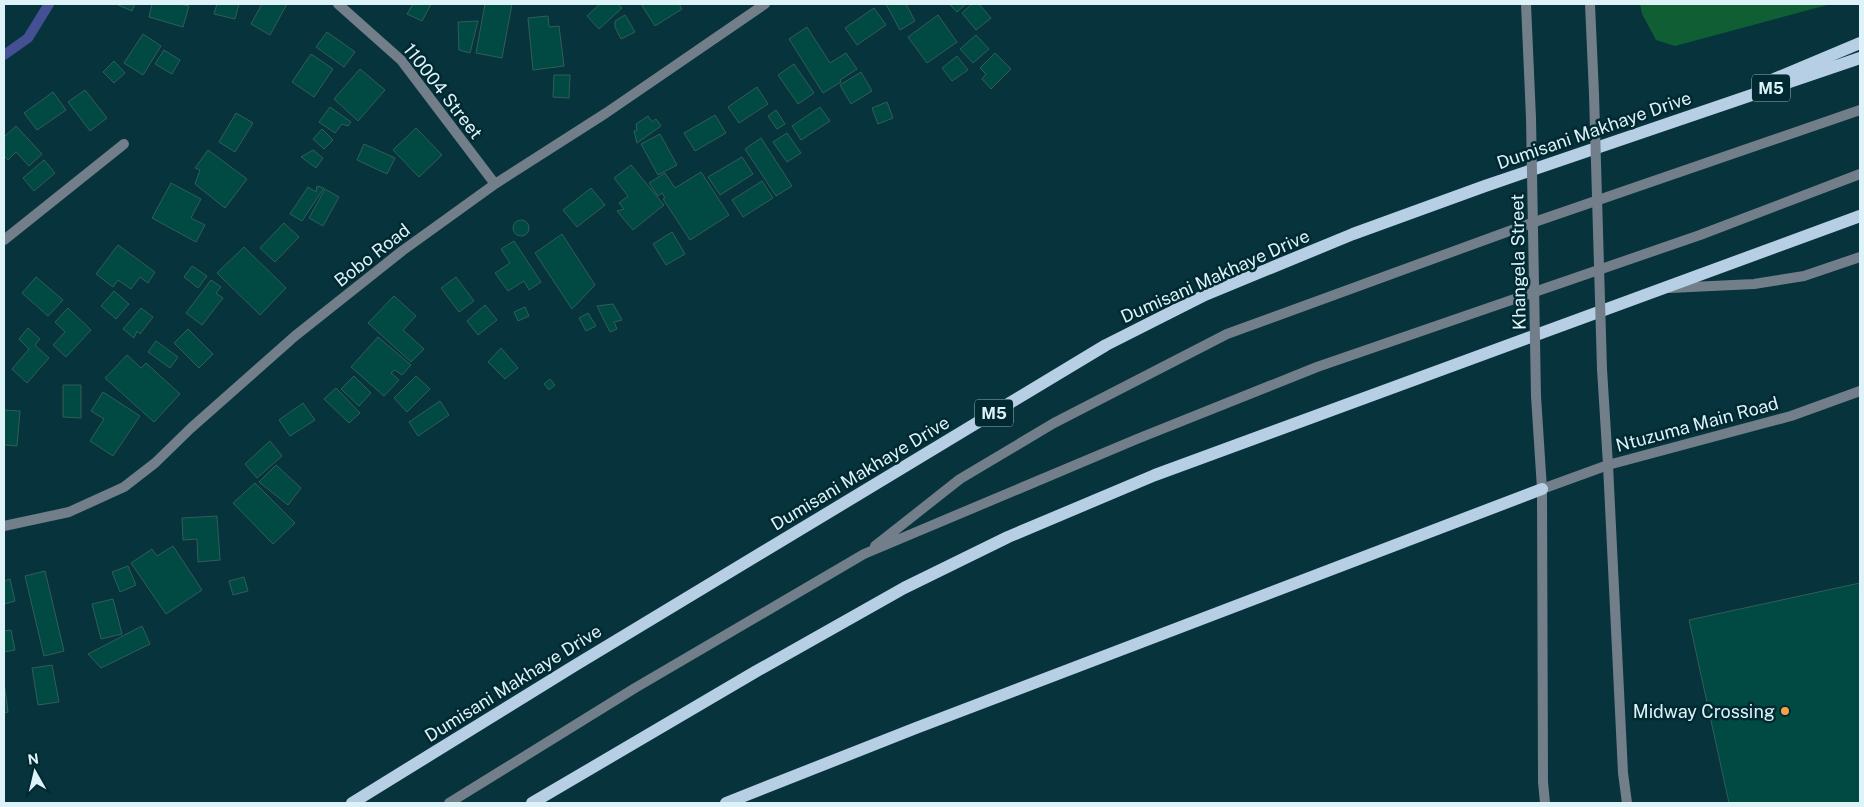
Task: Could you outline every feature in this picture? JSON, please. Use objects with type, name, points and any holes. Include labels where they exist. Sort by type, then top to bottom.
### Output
[{"type":"main road","points":[[1682,118],[1860,43]]},
{"type":"main road","name":"Dumisani Makhaye Drive","points":[[352,803],[574,666],[1106,345],[1205,295],[1353,234],[1682,118],[1860,58]]},
{"type":"main road","points":[[532,803],[904,588],[1008,537],[1155,475],[1860,216]]},
{"type":"main road","points":[[726,803],[916,728],[1542,489]]},
{"type":"street","name":"110004 Street","points":[[338,4],[401,60],[495,184]]},
{"type":"street","name":"Bobo Road","points":[[4,526],[69,512],[124,487],[155,463],[191,428],[295,336],[402,251],[495,184],[606,112],[765,4]]},
{"type":"street","name":"Khangela Street","points":[[1526,4],[1531,118],[1536,396],[1542,489],[1545,803]]},
{"type":"street","points":[[1590,4],[1602,369],[1623,773],[1627,803]]},
{"type":"street","points":[[864,554],[960,479],[1054,423],[1227,334],[1523,226],[1860,110]]},
{"type":"street","points":[[4,240],[124,144]]},
{"type":"street","points":[[449,803],[635,688],[864,554],[1137,439],[1317,367],[1700,235],[1860,174]]},
{"type":"street","points":[[1665,288],[1754,284],[1804,276],[1860,257]]},
{"type":"street","name":"Ntuzuma Main Road","points":[[1542,489],[1608,465],[1791,416],[1860,391]]},
{"type":"green space","points":[[1640,4],[1831,4],[1675,46],[1656,40],[1642,14]]},
{"type":"building","points":[[116,4],[135,4],[132,11]]},
{"type":"building","points":[[152,4],[189,6],[183,27],[149,17]]},
{"type":"building","points":[[217,4],[239,4],[235,19],[214,14]]},
{"type":"building","points":[[262,4],[287,4],[270,35],[251,24]]},
{"type":"building","points":[[413,4],[431,4],[422,21],[407,14]]},
{"type":"building","points":[[485,4],[512,4],[502,58],[476,53]]},
{"type":"building","points":[[600,4],[618,4],[622,8],[599,29],[587,16]]},
{"type":"building","points":[[641,4],[679,4],[682,9],[655,26]]},
{"type":"building","points":[[886,4],[906,4],[915,21],[900,30]]},
{"type":"building","points":[[949,4],[966,4],[957,12]]},
{"type":"building","points":[[972,4],[979,4],[991,18],[976,30],[962,13]]},
{"type":"building","points":[[874,8],[886,25],[857,45],[845,28]]},
{"type":"building","points":[[625,15],[635,32],[621,39],[615,27],[615,21]]},
{"type":"building","points":[[938,15],[957,42],[927,63],[908,37]]},
{"type":"building","points":[[548,16],[549,27],[559,26],[564,66],[533,70],[528,18]]},
{"type":"building","points":[[478,21],[470,53],[459,50],[458,22]]},
{"type":"building","points":[[807,27],[830,63],[846,53],[857,69],[823,93],[789,39]]},
{"type":"building","points":[[327,32],[355,52],[344,67],[316,47]]},
{"type":"building","points":[[143,34],[161,46],[143,75],[124,63]]},
{"type":"building","points":[[976,35],[989,49],[973,63],[960,49]]},
{"type":"building","points":[[164,50],[180,60],[172,74],[155,64]]},
{"type":"building","points":[[995,53],[1011,69],[991,89],[982,79],[986,74],[980,68]]},
{"type":"building","points":[[311,54],[333,69],[314,97],[292,82]]},
{"type":"building","points":[[957,56],[968,70],[952,81],[942,68]]},
{"type":"building","points":[[114,61],[125,73],[114,83],[103,72]]},
{"type":"building","points":[[794,64],[814,93],[798,104],[778,75]]},
{"type":"building","points":[[360,69],[385,90],[358,121],[334,99]]},
{"type":"building","points":[[861,72],[872,91],[851,104],[840,85]]},
{"type":"building","points":[[554,75],[570,75],[569,98],[553,97]]},
{"type":"building","points":[[757,87],[768,104],[739,123],[728,107]]},
{"type":"building","points":[[85,90],[107,118],[90,131],[68,102]]},
{"type":"building","points":[[53,92],[66,110],[37,130],[24,113]]},
{"type":"building","points":[[887,102],[893,118],[878,124],[872,108]]},
{"type":"building","points":[[330,107],[351,122],[348,126],[342,124],[335,133],[319,122]]},
{"type":"building","points":[[820,107],[830,121],[801,140],[792,126]]},
{"type":"building","points":[[776,110],[785,124],[777,129],[768,116]]},
{"type":"building","points":[[236,113],[253,123],[235,152],[219,142]]},
{"type":"building","points":[[715,115],[726,133],[695,151],[684,133]]},
{"type":"building","points":[[648,116],[652,122],[656,119],[661,126],[637,143],[634,131],[637,130],[636,124]]},
{"type":"building","points":[[16,126],[42,154],[29,166],[16,152],[8,160],[4,156],[4,137]]},
{"type":"building","points":[[416,128],[442,155],[419,177],[393,150]]},
{"type":"building","points":[[322,129],[333,140],[324,149],[313,139]]},
{"type":"building","points":[[787,133],[801,153],[787,162],[773,142]]},
{"type":"building","points":[[660,134],[677,165],[658,175],[641,144]]},
{"type":"building","points":[[761,138],[792,186],[776,196],[745,149]]},
{"type":"building","points":[[364,144],[395,158],[387,174],[357,160]]},
{"type":"building","points":[[208,150],[247,179],[225,208],[195,184],[200,170],[195,168]]},
{"type":"building","points":[[313,150],[323,158],[316,168],[301,157]]},
{"type":"building","points":[[742,157],[753,174],[720,195],[708,177]]},
{"type":"building","points":[[44,160],[55,173],[34,191],[23,178]]},
{"type":"building","points":[[631,165],[664,205],[633,230],[617,211],[624,209],[619,203],[628,196],[614,178]]},
{"type":"building","points":[[701,172],[729,215],[690,240],[663,199],[665,198],[662,193],[658,196],[649,183],[665,173],[675,188]]},
{"type":"building","points":[[762,181],[773,198],[743,217],[732,200]]},
{"type":"building","points":[[171,183],[201,199],[191,218],[205,225],[196,242],[152,218]]},
{"type":"building","points":[[317,186],[324,188],[302,221],[290,214],[308,187],[316,192]]},
{"type":"building","points":[[591,188],[605,205],[577,227],[563,210]]},
{"type":"building","points":[[325,189],[339,197],[323,226],[309,218]]},
{"type":"building","points":[[518,220],[524,220],[529,225],[527,234],[518,236],[513,231],[513,225]]},
{"type":"building","points":[[284,223],[299,237],[275,262],[260,248]]},
{"type":"building","points":[[672,232],[685,254],[666,265],[653,244]]},
{"type":"building","points":[[562,234],[595,285],[572,309],[535,253]]},
{"type":"building","points":[[514,241],[541,282],[529,290],[524,281],[508,291],[495,273],[510,263],[501,249]]},
{"type":"building","points":[[118,245],[155,272],[148,283],[140,277],[131,289],[118,280],[113,287],[96,274]]},
{"type":"building","points":[[244,247],[286,288],[260,315],[217,273]]},
{"type":"building","points":[[192,266],[207,276],[198,288],[184,277]]},
{"type":"building","points":[[36,277],[63,300],[48,316],[22,293]]},
{"type":"building","points":[[456,277],[474,301],[459,312],[441,288]]},
{"type":"building","points":[[211,280],[221,287],[216,293],[223,298],[202,325],[186,313]]},
{"type":"building","points":[[114,291],[129,304],[116,319],[101,306]]},
{"type":"building","points":[[394,296],[416,316],[403,330],[424,349],[411,362],[368,323]]},
{"type":"building","points":[[613,304],[622,320],[614,322],[617,329],[610,332],[597,306]]},
{"type":"building","points":[[485,305],[497,320],[478,335],[467,321]]},
{"type":"building","points":[[525,307],[529,316],[518,321],[514,312]]},
{"type":"building","points":[[68,308],[91,330],[66,357],[53,345],[65,332],[55,322]]},
{"type":"building","points":[[141,308],[153,317],[140,334],[137,331],[134,338],[123,329]]},
{"type":"building","points":[[588,313],[596,326],[586,331],[579,318]]},
{"type":"building","points":[[28,328],[40,339],[35,345],[49,358],[27,383],[12,369],[29,349],[19,339]]},
{"type":"building","points":[[188,329],[213,354],[199,368],[174,343]]},
{"type":"building","points":[[378,337],[411,365],[402,375],[395,370],[391,373],[399,380],[384,396],[351,367]]},
{"type":"building","points":[[156,341],[178,357],[170,368],[148,352]]},
{"type":"building","points":[[501,348],[518,368],[505,379],[488,362]]},
{"type":"building","points":[[127,355],[141,368],[146,363],[180,394],[154,422],[105,378]]},
{"type":"building","points":[[354,376],[371,393],[359,406],[341,389]]},
{"type":"building","points":[[416,376],[430,389],[407,412],[394,398]]},
{"type":"building","points":[[550,379],[555,385],[549,390],[544,384]]},
{"type":"building","points":[[63,385],[81,385],[81,418],[63,417]]},
{"type":"building","points":[[336,388],[360,413],[349,423],[324,399]]},
{"type":"building","points":[[103,392],[140,416],[113,456],[90,441],[104,419],[91,411]]},
{"type":"building","points":[[440,401],[449,415],[418,436],[409,422]]},
{"type":"building","points":[[303,403],[315,420],[290,436],[279,420]]},
{"type":"building","points":[[4,410],[20,411],[17,446],[4,445]]},
{"type":"building","points":[[270,441],[282,456],[257,478],[245,464]]},
{"type":"building","points":[[276,465],[301,488],[288,505],[259,482]]},
{"type":"building","points":[[255,483],[295,523],[273,544],[233,503]]},
{"type":"building","points":[[217,516],[220,560],[198,562],[197,539],[183,540],[182,518]]},
{"type":"building","points":[[173,546],[202,590],[166,614],[131,563],[152,549],[157,556]]},
{"type":"building","points":[[128,566],[136,585],[120,592],[112,572]]},
{"type":"building","points":[[45,571],[64,651],[44,656],[25,576]]},
{"type":"building","points":[[244,577],[248,591],[233,595],[229,581]]},
{"type":"building","points":[[10,579],[15,601],[4,604],[4,581]]},
{"type":"building","name":"Midway Crossing","points":[[1860,583],[1860,803],[1729,803],[1689,620]]},
{"type":"building","points":[[113,599],[122,634],[101,639],[92,604]]},
{"type":"building","points":[[142,626],[150,644],[101,668],[88,654]]},
{"type":"building","points":[[11,630],[15,650],[4,652],[4,631]]},
{"type":"building","points":[[52,665],[59,702],[38,705],[32,668]]},
{"type":"building","points":[[4,682],[8,712],[4,713]]},
{"type":"waterway","points":[[4,55],[28,38],[49,4]]},
{"type":"place","name":"Midway Crossing","points":[[1785,711]]}]
